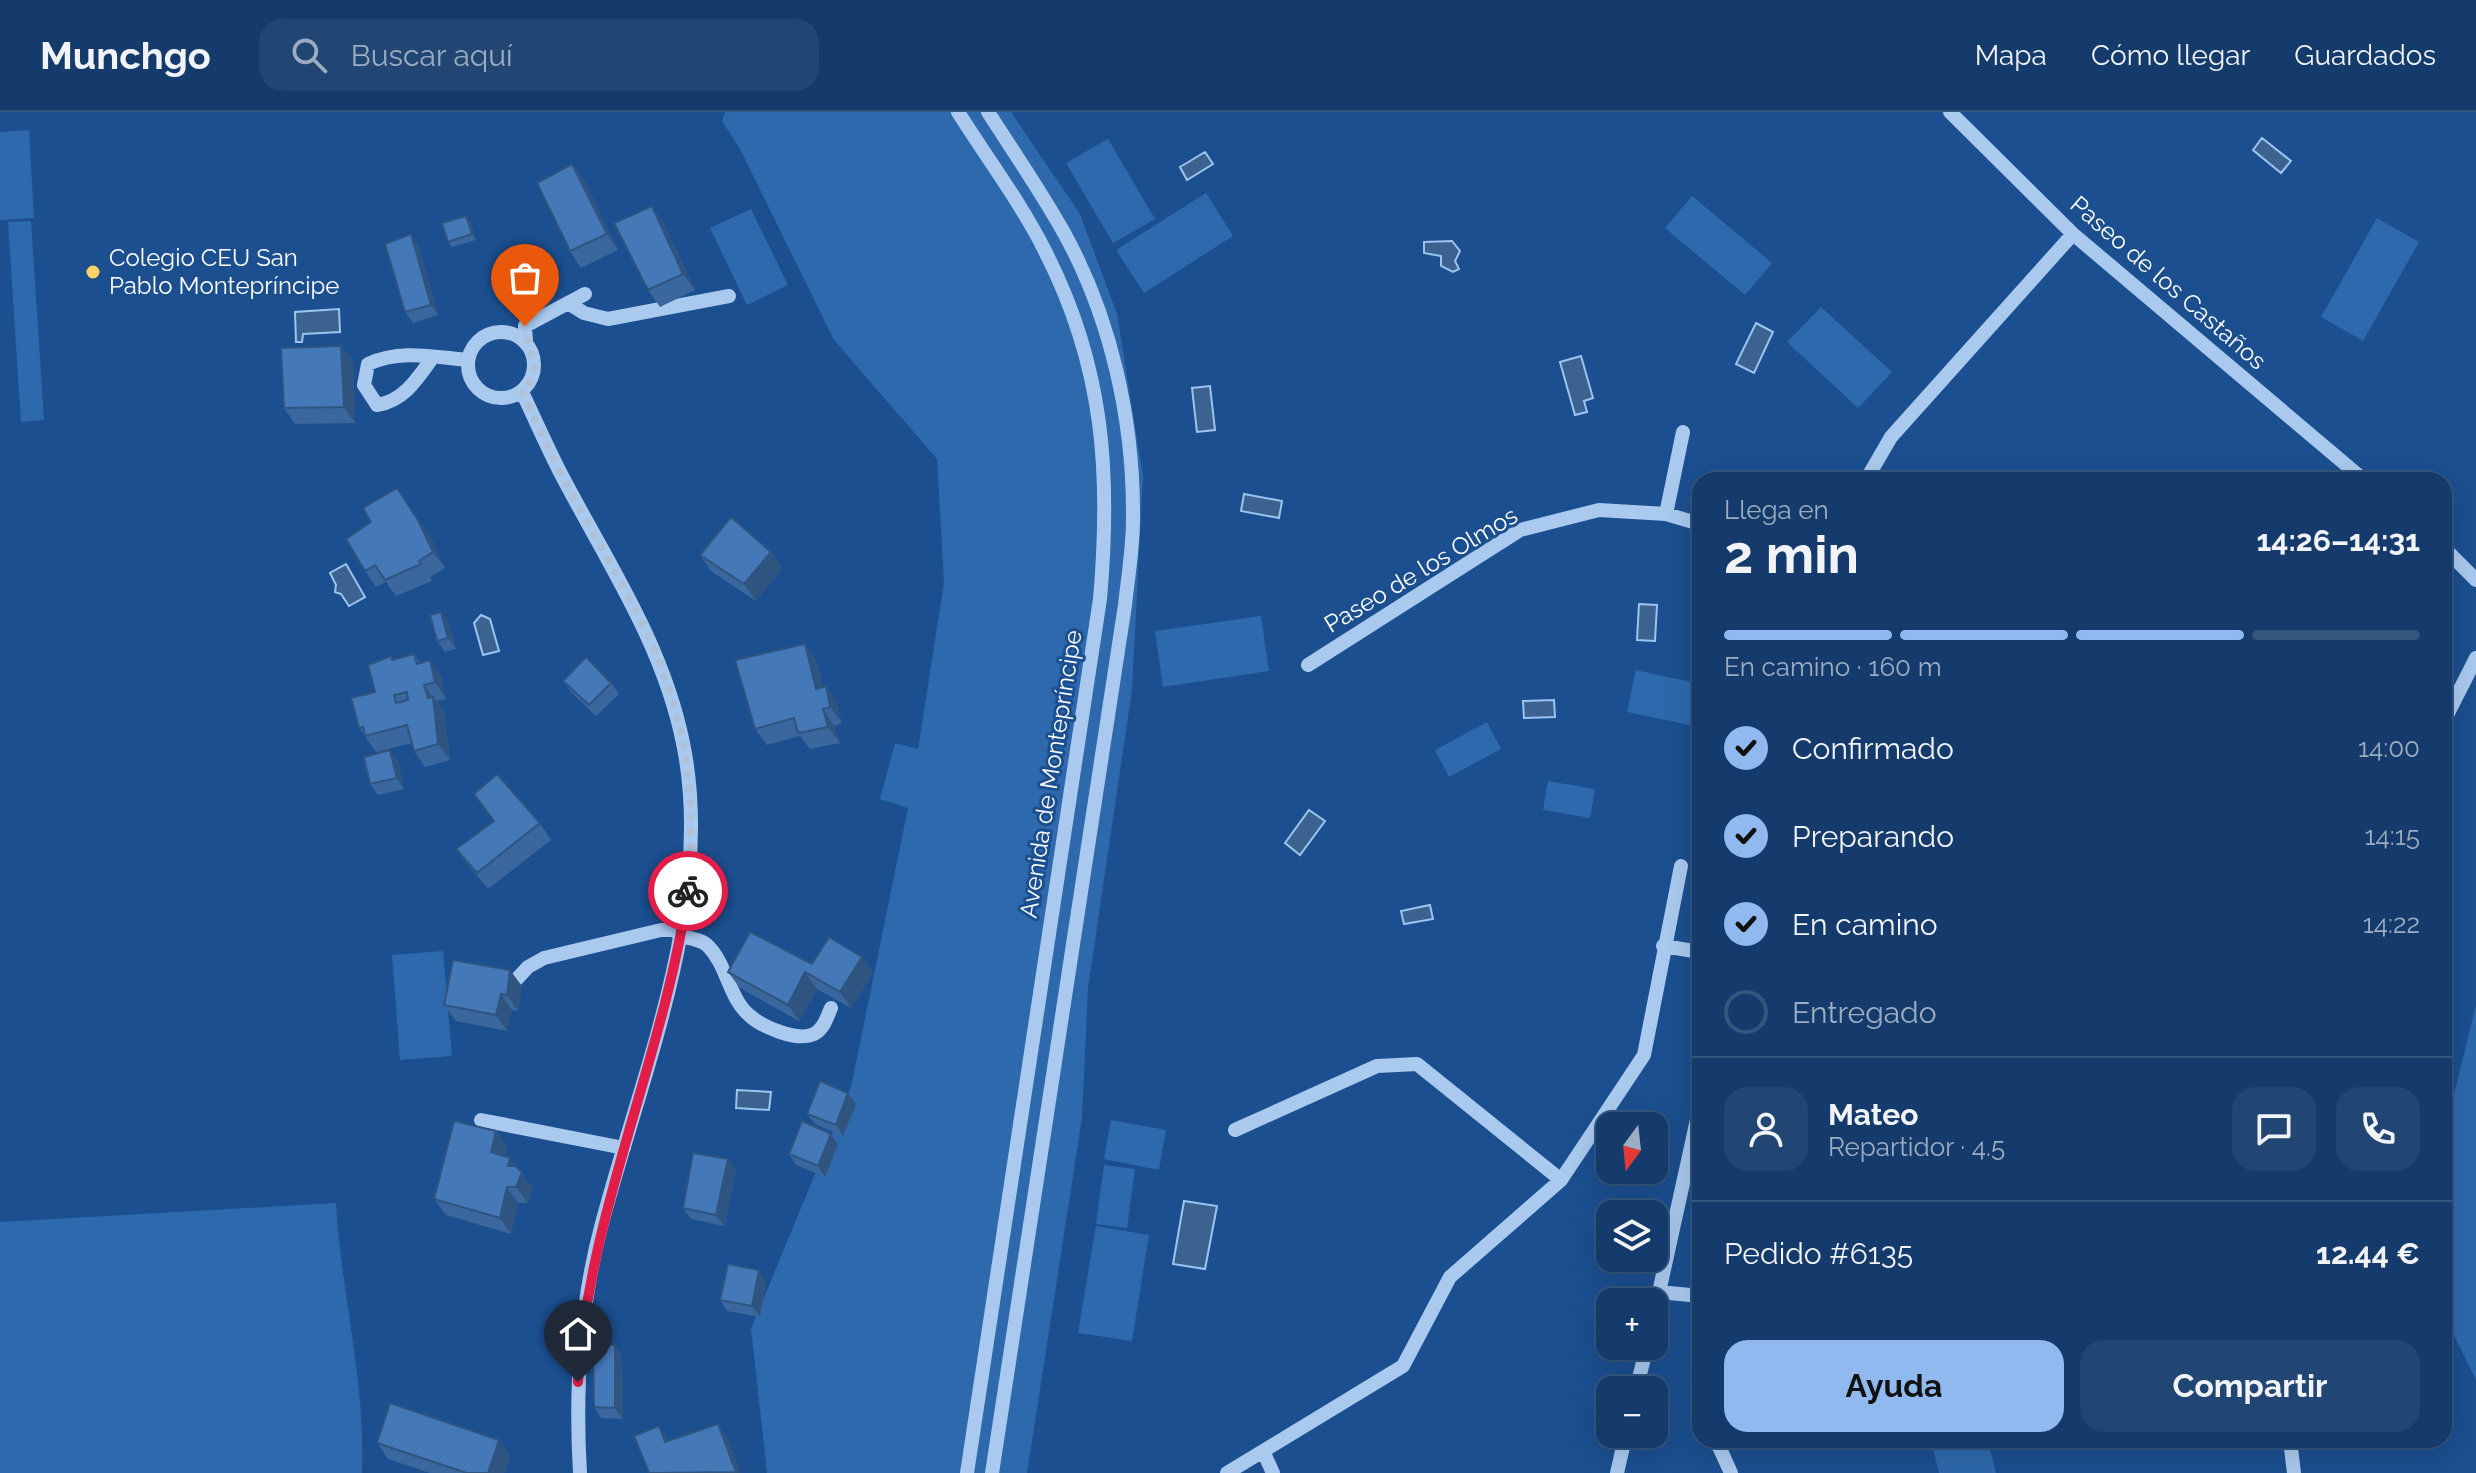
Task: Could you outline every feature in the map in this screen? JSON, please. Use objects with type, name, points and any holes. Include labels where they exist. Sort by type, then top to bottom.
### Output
[{"type":"street","name":"Avenida de Montepríncipe","points":[[958,112],[1045,250],[1070,305],[1091,378],[1106,462],[1107,519],[1100,599],[967,1473]]},
{"type":"street","name":"Avenida de Montepríncipe","points":[[988,112],[1064,233],[1094,299],[1114,362],[1127,423],[1133,520],[1125,605],[992,1473]]},
{"type":"street","name":"Paseo de los Castaños","points":[[1950,112],[2073,234],[2355,472]]},
{"type":"street","points":[[1871,472],[1891,437],[2073,234]]},
{"type":"street","points":[[533,322],[514,278],[539,255]]},
{"type":"street","points":[[526,341],[505,332],[494,332],[475,344],[468,360],[469,375],[481,392],[501,399],[522,392],[530,384],[535,362],[526,341],[525,326],[585,294]]},
{"type":"street","points":[[568,303],[584,313],[608,319],[729,296]]},
{"type":"street","points":[[433,357],[413,385],[391,403],[377,405],[364,385],[368,364],[387,355],[433,357],[468,360]]},
{"type":"street","points":[[522,392],[560,473],[645,627],[673,701],[691,790],[692,847],[679,933],[600,1229],[582,1336],[577,1414],[580,1473]]},
{"type":"street","points":[[1666,514],[1683,432]]},
{"type":"street","name":"Paseo de los Olmos","points":[[1308,665],[1520,530],[1599,510],[1666,514],[1692,522]]},
{"type":"street","points":[[2452,553],[2469,565],[2476,580]]},
{"type":"street","points":[[2452,705],[2476,658]]},
{"type":"street","points":[[1227,1473],[1403,1366],[1450,1277],[1561,1180],[1644,1055],[1681,866]]},
{"type":"street","points":[[515,981],[528,967],[544,958],[661,930],[704,942],[721,960],[733,991],[748,1015],[778,1030],[797,1035],[813,1034],[824,1025],[831,1008]]},
{"type":"street","points":[[1663,946],[1692,951]]},
{"type":"street","points":[[1235,1130],[1377,1066],[1417,1064],[1561,1180]]},
{"type":"street","points":[[481,1120],[624,1148]]},
{"type":"street","points":[[1660,1288],[1692,1142]]},
{"type":"street","points":[[1668,1293],[1692,1295]]},
{"type":"street","points":[[1617,1473],[1623,1448]]},
{"type":"street","points":[[1720,1448],[1731,1473]]},
{"type":"street","points":[[2291,1448],[2294,1473]]},
{"type":"street","points":[[1263,1451],[1273,1473]]},
{"type":"shaded area","points":[[725,112],[1011,112],[1080,214],[1117,314],[1143,476],[1132,690],[1088,988],[1082,1118],[1027,1473],[767,1473],[751,1329],[851,1087],[908,808],[880,799],[895,743],[918,749],[944,583],[937,459],[834,340],[740,149],[722,121]]},
{"type":"shaded area","points":[[29,130],[34,218],[0,220],[0,132]]},
{"type":"shaded area","points":[[2262,138],[2291,161],[2281,173],[2253,150]]},
{"type":"shaded area","points":[[1108,139],[1155,219],[1113,243],[1066,163]]},
{"type":"shaded area","points":[[1205,152],[1213,164],[1187,180],[1180,167]]},
{"type":"shaded area","points":[[1206,193],[1233,236],[1144,293],[1116,250]]},
{"type":"shaded area","points":[[1692,196],[1772,263],[1745,295],[1665,228]]},
{"type":"shaded area","points":[[751,209],[788,285],[747,305],[710,228]]},
{"type":"shaded area","points":[[2377,218],[2419,242],[2363,341],[2321,317]]},
{"type":"shaded area","points":[[31,221],[44,420],[21,422],[8,222]]},
{"type":"shaded area","points":[[1452,241],[1460,251],[1455,261],[1459,269],[1453,272],[1441,266],[1441,256],[1424,253],[1424,242]]},
{"type":"shaded area","points":[[1821,307],[1892,372],[1858,408],[1787,342]]},
{"type":"shaded area","points":[[339,309],[340,332],[303,334],[302,342],[296,342],[295,312]]},
{"type":"shaded area","points":[[1756,323],[1773,332],[1754,373],[1736,364]]},
{"type":"shaded area","points":[[1581,356],[1593,398],[1584,401],[1587,412],[1575,415],[1560,362]]},
{"type":"shaded area","points":[[1210,386],[1215,430],[1197,432],[1192,388]]},
{"type":"shaded area","points":[[1244,494],[1282,501],[1279,518],[1241,511]]},
{"type":"shaded area","points":[[346,564],[365,597],[349,606],[341,594],[335,592],[336,585],[330,573]]},
{"type":"shaded area","points":[[1639,604],[1657,605],[1655,641],[1637,640]]},
{"type":"shaded area","points":[[481,615],[490,619],[499,651],[483,655],[474,623]]},
{"type":"shaded area","points":[[1261,616],[1269,671],[1163,687],[1155,631]]},
{"type":"shaded area","points":[[1636,670],[1692,682],[1692,725],[1627,712]]},
{"type":"shaded area","points":[[1554,700],[1555,717],[1524,718],[1523,701]]},
{"type":"shaded area","points":[[1487,722],[1501,749],[1449,777],[1435,750]]},
{"type":"shaded area","points":[[1548,781],[1595,789],[1590,818],[1543,810]]},
{"type":"shaded area","points":[[1309,810],[1325,821],[1300,855],[1285,843]]},
{"type":"shaded area","points":[[1430,905],[1433,919],[1404,924],[1401,911]]},
{"type":"shaded area","points":[[443,951],[452,1056],[400,1060],[392,955]]},
{"type":"shaded area","points":[[2476,1005],[2476,1380],[2452,1331],[2452,1102]]},
{"type":"shaded area","points":[[737,1090],[771,1092],[769,1110],[736,1108]]},
{"type":"shaded area","points":[[1111,1120],[1166,1130],[1159,1170],[1104,1159]]},
{"type":"shaded area","points":[[1104,1165],[1135,1169],[1127,1228],[1096,1224]]},
{"type":"shaded area","points":[[1184,1201],[1217,1206],[1205,1269],[1173,1264]]},
{"type":"shaded area","points":[[336,1203],[357,1371],[362,1473],[0,1473],[0,1222]]},
{"type":"shaded area","points":[[1096,1226],[1149,1235],[1132,1341],[1078,1333]]},
{"type":"shaded area","points":[[1933,1448],[1990,1448],[1996,1473],[1939,1473]]},
{"type":"building","points":[[572,164],[607,234],[570,251],[537,183]]},
{"type":"building","points":[[652,206],[683,274],[648,290],[614,223]]},
{"type":"building","points":[[466,216],[472,234],[448,242],[442,223]]},
{"type":"building","points":[[411,234],[431,305],[405,312],[385,244]]},
{"type":"building","points":[[341,346],[344,407],[284,408],[281,348]]},
{"type":"building","points":[[397,488],[418,520],[433,552],[419,561],[421,564],[385,580],[375,565],[365,571],[346,539],[371,522],[363,508]]},
{"type":"building","points":[[731,517],[771,552],[744,584],[700,555]]},
{"type":"building","points":[[441,612],[448,638],[437,641],[430,615]]},
{"type":"building","points":[[805,644],[816,689],[826,686],[830,707],[823,709],[828,727],[798,733],[794,718],[755,729],[735,660]]},
{"type":"building","points":[[414,654],[417,664],[430,660],[435,682],[424,685],[428,698],[433,697],[438,744],[414,751],[407,725],[365,736],[363,727],[359,728],[351,698],[375,692],[368,665],[391,656],[392,660]],"holes":[[[407,692],[408,700],[396,703],[394,695]]]},
{"type":"building","points":[[586,657],[611,683],[589,705],[563,681]]},
{"type":"building","points":[[390,750],[397,778],[370,784],[364,757]]},
{"type":"building","points":[[497,774],[540,823],[477,873],[456,849],[494,821],[474,794]]},
{"type":"building","points":[[750,932],[812,964],[829,937],[862,957],[840,992],[805,972],[788,1005],[728,972]]},
{"type":"building","points":[[453,960],[510,970],[507,995],[501,994],[496,1015],[444,1005]]},
{"type":"building","points":[[820,1081],[848,1093],[836,1125],[807,1114]]},
{"type":"building","points":[[454,1121],[496,1131],[491,1152],[510,1158],[508,1166],[515,1166],[522,1172],[516,1187],[507,1187],[500,1218],[434,1199]]},
{"type":"building","points":[[802,1121],[831,1134],[818,1166],[789,1154]]},
{"type":"building","points":[[693,1153],[728,1159],[716,1215],[683,1208]]},
{"type":"building","points":[[728,1264],[759,1270],[752,1306],[720,1300]]},
{"type":"building","points":[[593,1345],[615,1345],[615,1408],[594,1407]]},
{"type":"building","points":[[390,1403],[499,1440],[488,1473],[467,1473],[377,1443]]},
{"type":"building","points":[[718,1424],[736,1472],[649,1473],[634,1436],[659,1426],[665,1442]]},
{"type":"way so far","points":[[525,326],[526,341],[535,362],[530,384],[522,392],[560,473],[645,627],[673,701],[691,790],[692,847],[688,891]]},
{"type":"place","name":"Colegio CEU San Pablo Montepríncipe","points":[[93,272]]},
{"type":"route","points":[[578,1382],[590,1277],[600,1229],[671,972],[688,891]]}]
